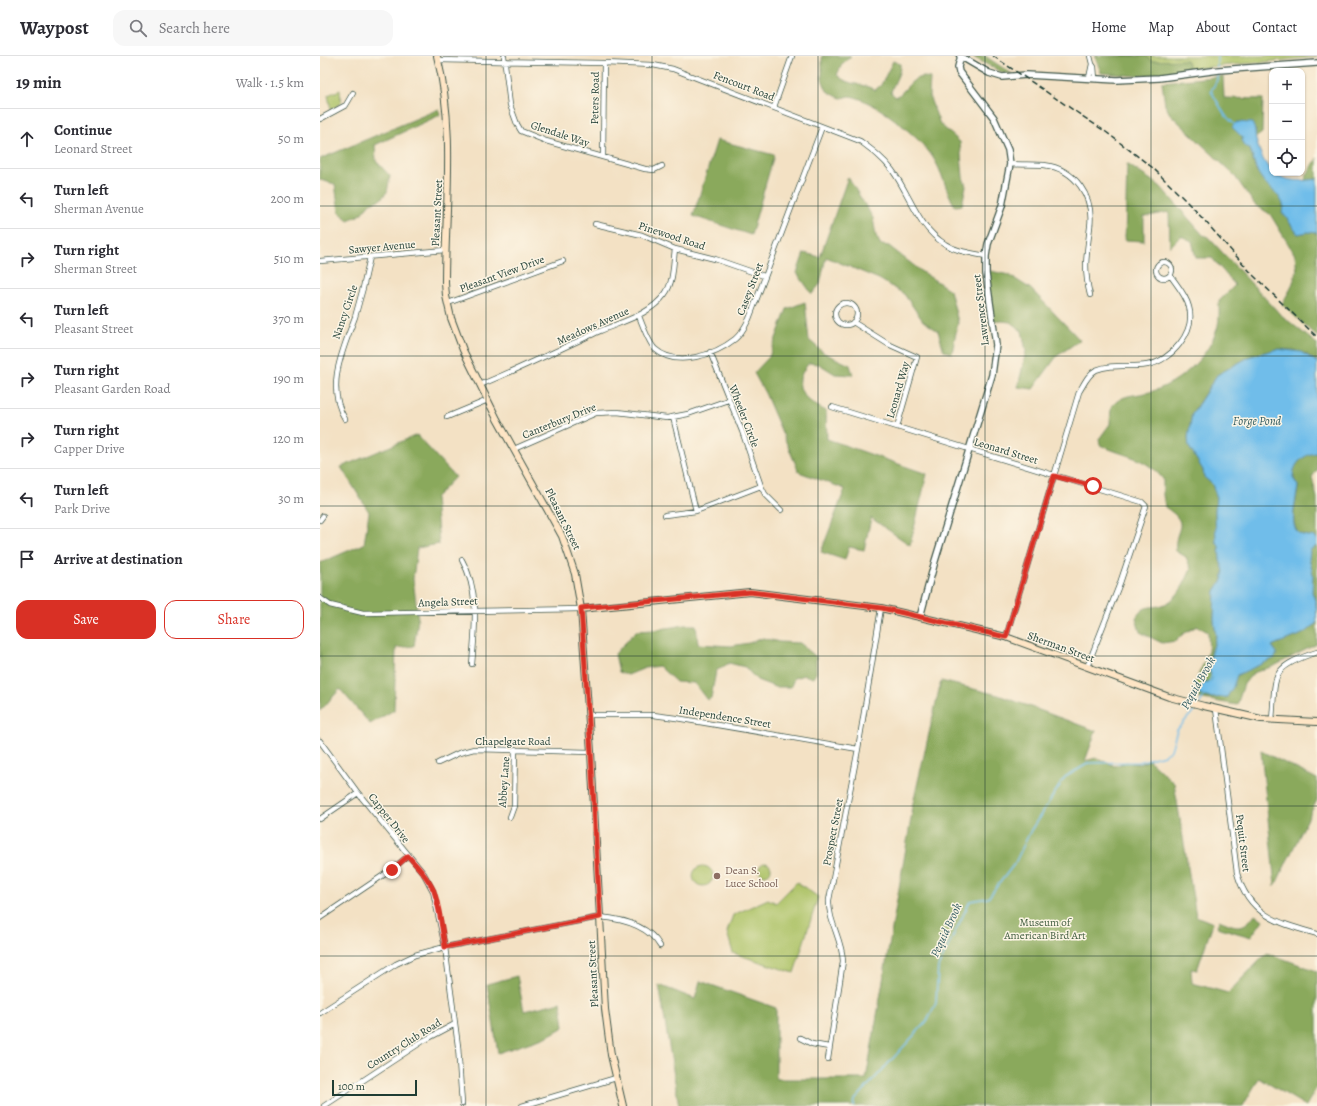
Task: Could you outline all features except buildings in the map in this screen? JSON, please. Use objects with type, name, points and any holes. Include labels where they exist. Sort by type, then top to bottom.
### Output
[{"type":"main road","name":"Pleasant Street","points":[[438,58],[444,85],[449,141],[445,250],[445,289],[448,303],[457,336],[480,385],[562,536],[575,574],[581,608],[591,752],[605,1010],[616,1078],[623,1106]]},
{"type":"main road","name":"Sherman Street","points":[[581,608],[750,592],[882,608],[1006,637],[1169,697],[1249,718],[1317,722]]},
{"type":"street","points":[[566,56],[566,62]]},
{"type":"street","points":[[774,107],[792,56]]},
{"type":"street","points":[[961,56],[989,73],[1002,77],[1027,75],[1092,79],[1139,79],[1317,62]]},
{"type":"street","name":"Lawrence Street","points":[[920,617],[968,449],[992,375],[996,345],[986,274],[986,256],[988,244],[1002,206],[1010,164],[1008,150],[994,118],[959,72],[958,67],[961,56]]},
{"type":"street","points":[[1090,56],[1094,66],[1092,79]]},
{"type":"street","name":"Fencourt Road","points":[[438,58],[653,65],[673,69],[860,141],[883,159],[893,171],[922,221],[935,237],[945,245],[957,250],[986,256]]},
{"type":"street","name":"Glendale Way","points":[[505,59],[510,105],[521,131],[546,141],[645,169],[654,170],[662,166]]},
{"type":"street","name":"Peters Road","points":[[603,156],[604,63]]},
{"type":"street","points":[[320,120],[346,105],[353,93]]},
{"type":"street","name":"Casey Street","points":[[639,316],[654,348],[669,357],[678,359],[691,358],[710,352],[734,340],[742,331],[749,319],[764,276],[822,127]]},
{"type":"street","points":[[1010,164],[1045,165],[1059,170],[1071,176],[1085,193],[1090,204],[1091,214],[1085,268],[1090,295]]},
{"type":"street","name":"Pinewood Road","points":[[595,224],[642,235],[675,249],[715,259],[764,276]]},
{"type":"street","name":"Meadows Avenue","points":[[480,385],[601,330],[639,316],[659,302],[667,292],[675,249]]},
{"type":"street","name":"Sawyer Avenue","points":[[320,261],[445,250]]},
{"type":"street","name":"Nancy Circle","points":[[345,419],[336,399],[335,388],[337,371],[365,282],[370,257]]},
{"type":"street","name":"Pleasant View Drive","points":[[448,303],[563,261]]},
{"type":"street","points":[[1006,637],[1079,392],[1094,371],[1106,367],[1148,365],[1166,358],[1172,353],[1188,328],[1190,314],[1185,297],[1170,275]]},
{"type":"street","points":[[846,304],[853,306],[856,312],[853,322],[844,325],[838,322],[835,317],[838,308],[846,304]]},
{"type":"street","name":"Leonard Way","points":[[853,322],[888,344],[917,357],[897,427]]},
{"type":"street","name":"Wheeler Circle","points":[[710,352],[728,400],[742,431],[761,486],[765,494],[781,510]]},
{"type":"street","points":[[447,417],[488,400]]},
{"type":"street","name":"Canterbury Drive","points":[[514,449],[596,414],[617,412],[673,417],[688,414],[728,400]]},
{"type":"street","name":"Leonard Street","points":[[832,407],[1142,502],[1146,506],[1122,576],[1087,667]]},
{"type":"street","points":[[673,417],[696,512]]},
{"type":"street","points":[[665,515],[696,512],[761,486]]},
{"type":"street","points":[[462,560],[470,574],[473,585],[475,610],[472,664]]},
{"type":"street","name":"Angela Street","points":[[320,598],[330,605],[363,613],[581,608]]},
{"type":"street","name":"Prospect Street","points":[[828,1059],[843,961],[842,946],[831,915],[829,900],[858,749],[882,608]]},
{"type":"street","points":[[1272,720],[1277,674],[1284,666],[1296,659],[1317,652]]},
{"type":"street","name":"Pequit Street","points":[[1216,709],[1237,873],[1240,884],[1246,896],[1256,907],[1270,918],[1317,934]]},
{"type":"street","name":"Independence Street","points":[[588,714],[646,715],[674,718],[858,749]]},
{"type":"street","name":"Capper Drive","points":[[320,741],[358,793],[424,874],[433,891],[445,947],[455,1024],[461,1105]]},
{"type":"street","name":"Chapelgate Road","points":[[438,764],[459,753],[474,749],[591,752]]},
{"type":"street","name":"Abbey Lane","points":[[510,817],[514,806],[515,749]]},
{"type":"street","points":[[320,819],[358,793]]},
{"type":"street","points":[[320,918],[392,870],[408,856]]},
{"type":"street","points":[[320,1013],[396,964],[415,955],[445,947],[600,917],[622,921],[647,932],[660,946]]},
{"type":"street","name":"Country Club Road","points":[[324,1106],[423,1041],[455,1024]]},
{"type":"street","points":[[800,1038],[812,1044],[829,1047]]},
{"type":"street","points":[[522,1106],[616,1078]]},
{"type":"green space","points":[[822,56],[851,56],[842,64],[837,75],[851,83],[875,90],[881,85],[893,61],[900,64],[899,72],[891,93],[896,97],[915,80],[924,77],[930,78],[929,96],[940,124],[960,142],[963,177],[966,186],[962,205],[955,206],[936,162],[917,139],[906,129],[883,111],[871,104],[850,96],[841,98],[827,91],[822,79]]},
{"type":"green space","points":[[971,56],[985,56],[1012,74],[1003,73]]},
{"type":"green space","points":[[1095,56],[1146,56],[1151,61],[1186,60],[1191,72],[1138,76],[1101,73]]},
{"type":"green space","points":[[1115,56],[1317,56],[1317,57],[1135,74]]},
{"type":"green space","points":[[1223,76],[1224,98],[1263,99],[1262,133],[1255,138],[1256,130],[1242,137],[1243,145],[1250,149],[1255,168],[1258,173],[1282,200],[1282,212],[1298,234],[1308,232],[1317,233],[1317,337],[1282,304],[1291,288],[1297,271],[1295,255],[1270,214],[1255,205],[1234,175],[1170,114],[1165,105],[1162,82]]},
{"type":"green space","points":[[340,90],[341,103],[331,110],[328,95]]},
{"type":"green space","points":[[439,109],[440,115],[375,145],[376,161],[390,176],[387,192],[381,199],[370,203],[360,215],[348,220],[339,212],[335,184],[320,180],[320,159]]},
{"type":"green space","points":[[717,140],[774,155],[751,235],[693,216]]},
{"type":"green space","points":[[1317,158],[1317,179],[1305,181],[1306,177]]},
{"type":"green space","points":[[1127,164],[1160,186],[1203,235],[1208,237],[1280,314],[1317,344],[1317,362],[1306,354],[1293,350],[1277,349],[1251,356],[1217,375],[1192,413],[1188,438],[1189,447],[1203,470],[1204,477],[1212,484],[1216,495],[1216,542],[1219,546],[1220,559],[1224,571],[1222,580],[1215,591],[1214,619],[1216,637],[1208,666],[1212,678],[1210,682],[1203,684],[1209,698],[1227,697],[1237,675],[1276,651],[1272,646],[1302,634],[1313,627],[1317,622],[1317,644],[1274,666],[1253,673],[1244,684],[1237,705],[1198,698],[1195,693],[1198,674],[1207,656],[1208,632],[1197,626],[1183,634],[1176,641],[1162,643],[1140,632],[1136,618],[1139,613],[1146,608],[1165,604],[1174,598],[1181,589],[1191,569],[1186,557],[1176,551],[1180,523],[1173,513],[1165,507],[1163,479],[1156,471],[1142,461],[1100,445],[1099,439],[1110,424],[1111,407],[1116,402],[1125,397],[1153,391],[1173,382],[1199,360],[1212,342],[1216,332],[1219,320],[1219,301],[1235,285],[1212,258],[1196,258],[1192,241],[1181,236],[1170,247],[1169,212],[1144,217],[1144,241],[1125,240]]},
{"type":"green space","points":[[848,177],[873,218],[876,236],[881,245],[889,246],[922,272],[950,290],[958,322],[952,353],[944,351],[938,331],[923,321],[904,294],[879,279],[826,257],[820,284],[812,294],[797,273],[804,253],[820,257]]},
{"type":"green space","points":[[986,270],[1009,275],[1031,289],[1080,340],[1057,356],[1033,389],[1018,387],[1026,351],[1022,331],[1010,322],[993,320]]},
{"type":"green space","points":[[805,302],[809,340],[824,353],[850,365],[853,375],[835,374],[819,364],[809,363],[803,371],[800,379],[802,392],[811,402],[826,411],[827,439],[927,474],[910,545],[871,518],[864,550],[849,547],[845,560],[821,552],[845,489],[799,472],[765,393],[754,373],[769,357],[787,309]]},
{"type":"green space","points":[[417,435],[455,477],[435,498],[439,544],[417,548],[413,579],[418,619],[414,646],[396,648],[394,710],[370,724],[340,689],[320,711],[320,563],[364,544],[369,512],[341,467]]},
{"type":"green space","points":[[1310,453],[1317,453],[1317,470],[1312,477],[1317,498],[1317,539],[1298,533],[1294,522],[1294,510],[1298,486],[1295,481],[1294,471],[1297,463]]},
{"type":"green space","points":[[1317,546],[1317,613],[1312,591],[1313,574],[1309,559],[1310,549]]},
{"type":"green space","points":[[696,625],[698,644],[731,646],[749,643],[763,638],[779,642],[800,643],[816,657],[816,673],[813,678],[804,675],[794,678],[791,687],[775,687],[757,680],[745,667],[729,663],[716,671],[711,698],[707,700],[694,683],[676,682],[659,666],[645,668],[628,675],[619,672],[615,654],[636,631]]},
{"type":"green space","name":"Museum of American Bird Art","points":[[941,681],[998,695],[1096,731],[1085,761],[1096,758],[1115,766],[1126,762],[1139,764],[1149,760],[1174,783],[1196,916],[1213,923],[1197,970],[1191,969],[1192,983],[1228,993],[1267,953],[1317,971],[1317,1087],[1306,1106],[1259,1078],[1243,1106],[679,1106],[659,985],[695,999],[700,981],[776,1008],[776,1079],[866,1079],[911,812]]},
{"type":"green space","points":[[1261,751],[1317,779],[1317,800],[1275,886]]},
{"type":"green space","points":[[765,863],[769,865],[771,869],[769,873],[765,875],[761,873],[759,869],[761,865]]},
{"type":"green space","points":[[703,866],[710,869],[713,876],[710,883],[703,886],[696,883],[693,876],[696,869]]},
{"type":"green space","points":[[797,882],[818,897],[794,973],[733,953],[727,932],[733,915],[768,899],[776,903]]},
{"type":"green space","points":[[1255,914],[1263,920],[1251,937],[1217,927],[1219,920],[1235,926],[1243,925],[1247,923]]},
{"type":"green space","points":[[517,976],[524,1011],[561,1002],[564,1027],[546,1037],[498,1053],[487,984]]},
{"type":"water","points":[[1237,122],[1252,123],[1261,155],[1269,168],[1269,176],[1278,176],[1295,180],[1317,179],[1317,233],[1308,232],[1298,234],[1282,212],[1284,207],[1280,198],[1260,176],[1250,149],[1243,145],[1242,137],[1232,127]]},
{"type":"water","name":"Forge Pond","points":[[1277,349],[1301,352],[1317,362],[1317,453],[1308,455],[1300,460],[1293,473],[1293,478],[1298,486],[1293,518],[1296,530],[1300,534],[1315,537],[1317,539],[1317,546],[1310,550],[1309,559],[1313,574],[1312,592],[1316,603],[1317,622],[1313,627],[1302,634],[1272,646],[1277,653],[1275,658],[1237,675],[1233,687],[1227,697],[1210,698],[1199,695],[1199,689],[1203,684],[1210,682],[1212,678],[1208,666],[1216,637],[1214,619],[1215,591],[1222,580],[1224,571],[1220,559],[1219,546],[1216,542],[1216,495],[1212,484],[1204,477],[1203,470],[1189,447],[1188,438],[1192,414],[1217,375],[1251,356]]},
{"type":"waterway","points":[[1217,56],[1217,68]]},
{"type":"waterway","points":[[1217,72],[1217,80],[1211,91],[1225,115],[1235,125]]},
{"type":"waterway","name":"Pequid Brook","points":[[1209,683],[1212,675]]},
{"type":"waterway","name":"Pequid Brook","points":[[1200,703],[1204,696]]},
{"type":"waterway","name":"Pequid Brook","points":[[854,1106],[855,1100],[927,1021],[936,1003],[938,967],[970,901],[988,898],[1015,863],[1031,830],[1065,777],[1089,763],[1139,762],[1164,755],[1171,750],[1177,730],[1198,706]]},
{"type":"railway","points":[[993,56],[1106,132],[1153,168],[1195,210],[1254,276],[1317,337]]},
{"type":"place","name":"Dean S. Luce School","points":[[717,876]]},
{"type":"route","points":[[392,870],[408,856],[424,874],[433,891],[436,901],[445,947],[600,917],[581,608],[733,592],[750,592],[882,608],[1006,637],[1054,476],[1093,486]]}]
